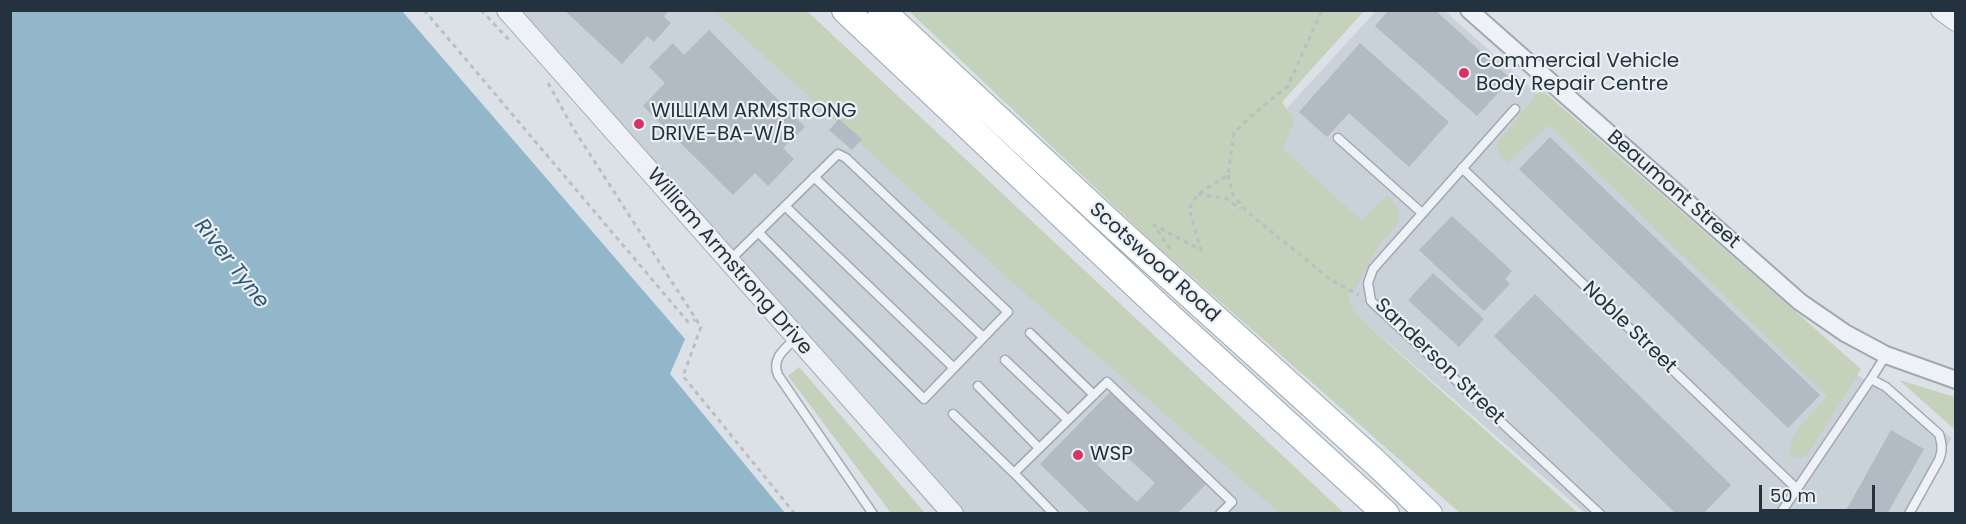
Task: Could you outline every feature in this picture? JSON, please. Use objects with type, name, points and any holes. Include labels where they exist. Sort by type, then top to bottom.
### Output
[{"type":"main road","name":"Scotswood Road","points":[[845,10],[1156,304],[1386,513]]},
{"type":"main road","name":"Scotswood Road","points":[[881,10],[1429,513]]},
{"type":"street","name":"William Armstrong Drive","points":[[507,10],[953,513]]},
{"type":"street","name":"Beaumont Street","points":[[1469,10],[1800,302],[1845,333],[1886,355],[1956,380]]},
{"type":"street","points":[[1941,10],[1956,21]]},
{"type":"lane","name":"Sanderson Street","points":[[1515,109],[1373,269],[1368,283],[1371,301],[1600,513]]},
{"type":"lane","points":[[1338,138],[1422,213]]},
{"type":"lane","points":[[730,260],[758,232],[784,206],[838,154],[855,166],[1008,312],[924,399],[758,232]]},
{"type":"lane","name":"Noble Street","points":[[1462,168],[1797,489]]},
{"type":"lane","points":[[814,177],[984,338]]},
{"type":"lane","points":[[784,206],[954,368]]},
{"type":"lane","points":[[1030,333],[1094,394]]},
{"type":"lane","points":[[796,338],[776,361],[777,375],[873,513]]},
{"type":"lane","points":[[1780,513],[1886,355]]},
{"type":"lane","points":[[1005,360],[1068,420]]},
{"type":"lane","points":[[1872,379],[1886,387],[1939,434],[1942,451],[1909,513]]},
{"type":"lane","points":[[1014,473],[1107,382],[1232,502],[1220,513]]},
{"type":"lane","points":[[978,386],[1039,448]]},
{"type":"lane","points":[[953,414],[1054,513]]},
{"type":"path","points":[[424,10],[688,322],[696,320]]},
{"type":"path","points":[[1245,211],[1233,195],[1228,175],[1234,133],[1288,86],[1322,10]]},
{"type":"path","points":[[551,90],[608,184],[701,327],[683,376],[795,513]]},
{"type":"path","points":[[1171,250],[1154,225],[1202,250],[1189,209],[1198,194],[1228,175]]},
{"type":"path","points":[[1198,194],[1225,198],[1245,211],[1331,280],[1371,301]]},
{"type":"shaded area","points":[[496,11],[732,11],[1288,513],[936,513]]},
{"type":"shaded area","points":[[1376,11],[1445,11],[1834,359],[1952,438],[1908,513],[1585,513],[1355,314],[1243,156]]},
{"type":"green space","points":[[715,11],[807,11],[1344,513],[1280,513],[1013,283]]},
{"type":"green space","points":[[909,11],[1364,11],[1282,102],[1294,121],[1283,149],[1362,221],[1387,195],[1393,201],[1399,211],[1397,225],[1379,244],[1356,287],[1347,295],[1355,314],[1578,513],[1460,513],[1148,238]]},
{"type":"green space","points":[[1541,89],[1861,369],[1808,454],[1799,458],[1790,456],[1790,447],[1802,423],[1827,396],[1549,125],[1508,163],[1501,157],[1496,145]]},
{"type":"green space","points":[[799,367],[925,513],[891,513],[788,376]]},
{"type":"green space","points":[[1899,380],[1955,397],[1955,425],[1953,428]]},
{"type":"water","name":"River Tyne","points":[[10,11],[402,11],[685,339],[670,374],[785,513],[11,513]]},
{"type":"building","points":[[564,10],[669,10],[664,17],[671,23],[654,42],[647,36],[622,64]]},
{"type":"building","points":[[1389,10],[1435,10],[1511,79],[1477,116],[1375,26]]},
{"type":"building","points":[[709,30],[805,127],[783,148],[794,159],[768,186],[755,173],[733,195],[643,106],[665,83],[649,67],[673,43],[684,55]]},
{"type":"building","points":[[1360,43],[1449,122],[1409,167],[1349,113],[1327,137],[1299,112]]},
{"type":"building","points":[[839,119],[862,139],[852,150],[829,130]]},
{"type":"building","points":[[1550,137],[1820,395],[1788,428],[1519,169]]},
{"type":"building","points":[[1452,216],[1512,271],[1505,279],[1510,284],[1484,311],[1419,250]]},
{"type":"building","points":[[1433,273],[1484,319],[1459,347],[1408,300]]},
{"type":"building","points":[[1535,294],[1731,485],[1703,514],[1673,514],[1674,512],[1494,336]]},
{"type":"building","name":"WSP","points":[[1113,389],[1209,481],[1177,514],[1091,514],[1040,464]],"holes":[[[1115,446],[1155,483],[1137,502],[1097,465]]]},
{"type":"building","points":[[1891,430],[1924,449],[1887,514],[1844,514]]},
{"type":"place","name":"Commercial Vehicle Body Repair Centre","points":[[1464,73]]},
{"type":"place","name":"WILLIAM ARMSTRONG DRIVE-BA-W/B","points":[[639,124]]},
{"type":"place","name":"WSP","points":[[1078,455]]}]
